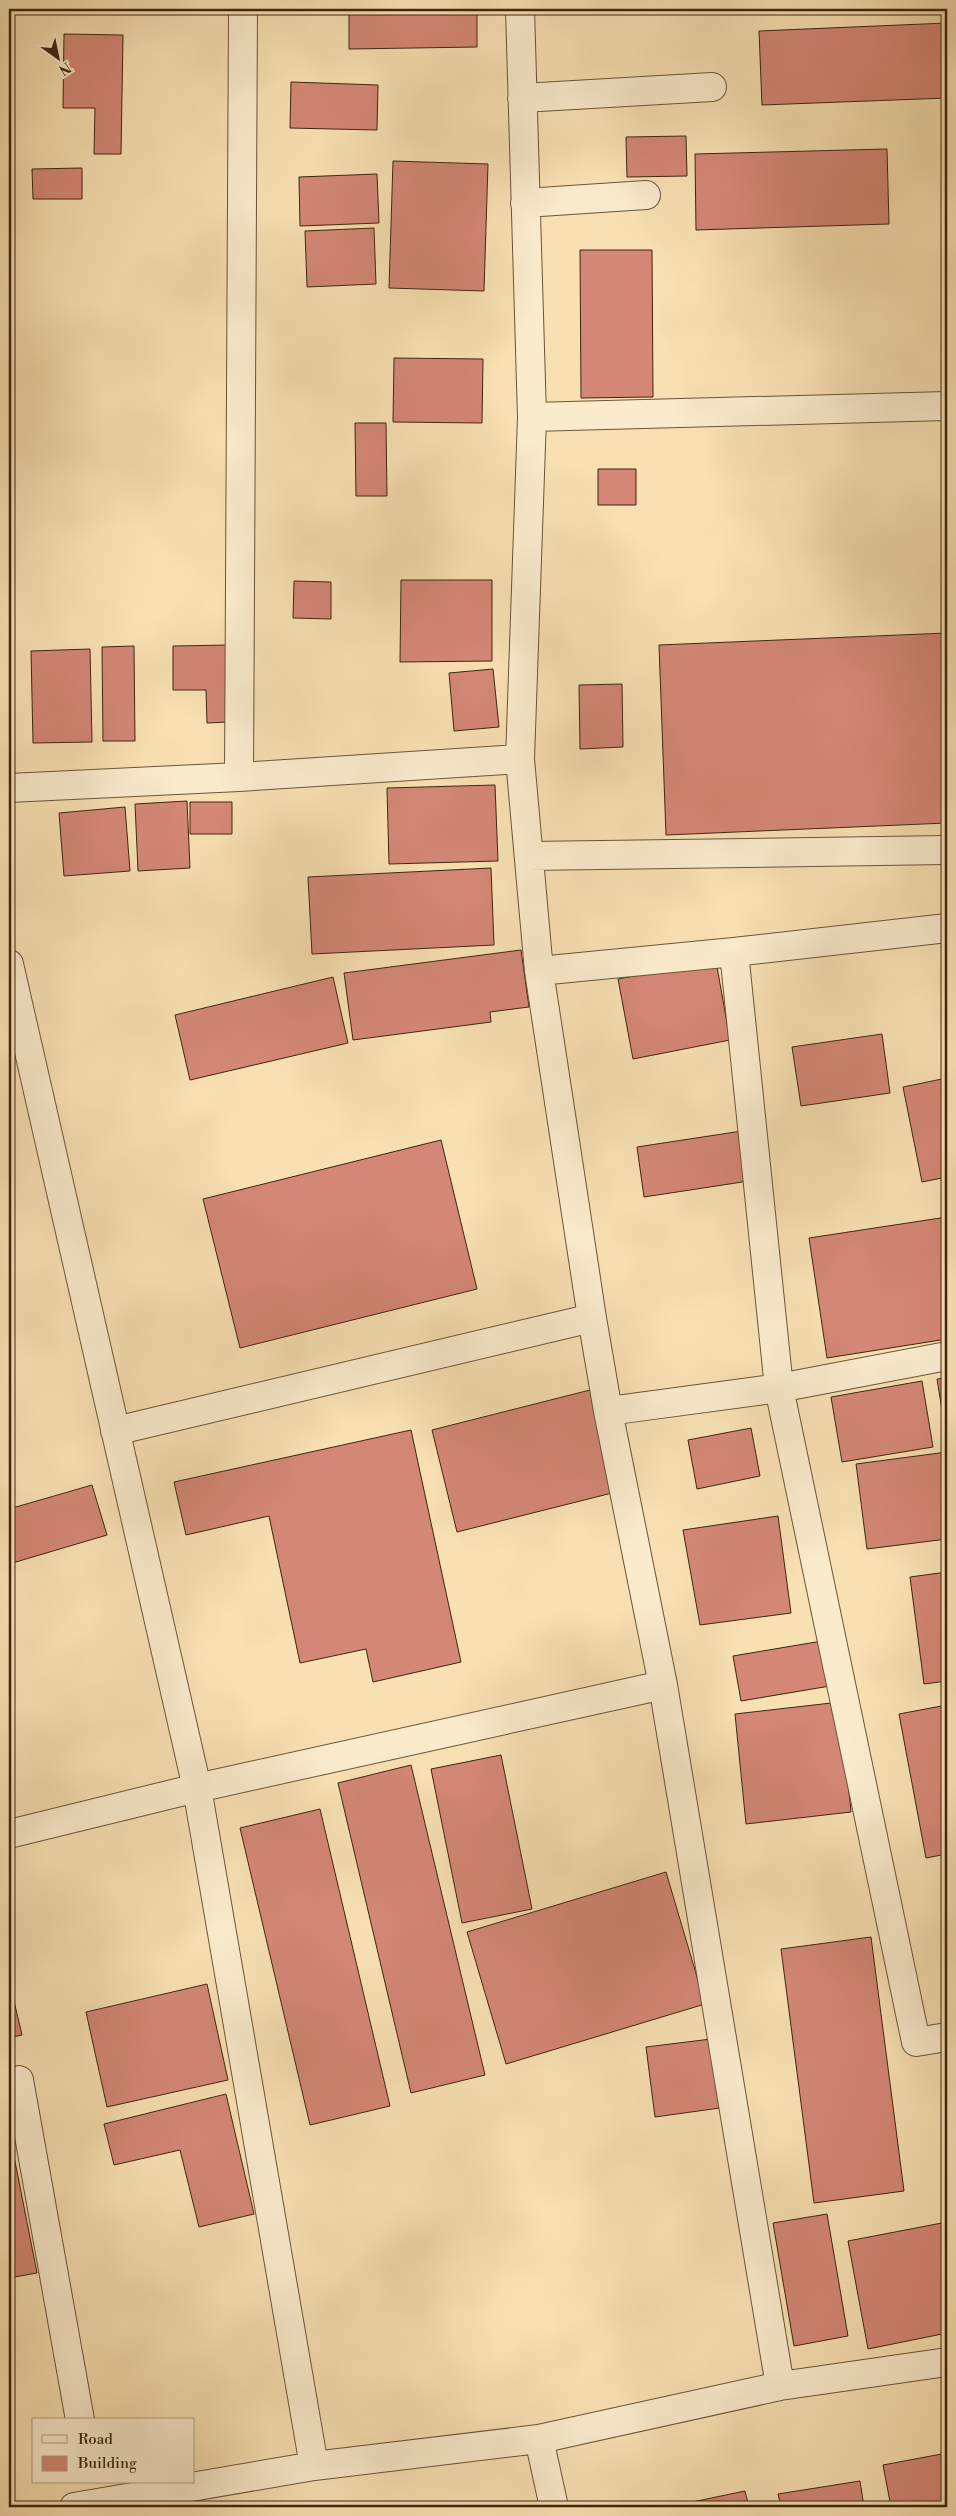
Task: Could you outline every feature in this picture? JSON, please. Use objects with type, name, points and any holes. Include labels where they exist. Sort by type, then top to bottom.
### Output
[{"type":"street","points":[[239,777],[244,9]]},
{"type":"street","points":[[520,9],[532,417],[520,759],[539,971],[592,1318],[608,1411],[664,1685],[780,2386]]},
{"type":"street","points":[[522,98],[712,87]]},
{"type":"street","points":[[525,204],[646,195]]},
{"type":"street","points":[[532,417],[947,406]]},
{"type":"street","points":[[9,788],[239,777],[520,759]]},
{"type":"street","points":[[529,856],[947,850]]},
{"type":"street","points":[[539,971],[734,952],[947,928]]},
{"type":"street","points":[[734,952],[779,1388],[916,2042],[947,2037]]},
{"type":"street","points":[[9,964],[16,1027],[115,1432],[198,1788],[314,2466]]},
{"type":"street","points":[[115,1432],[592,1318]]},
{"type":"street","points":[[608,1411],[779,1388],[947,1356]]},
{"type":"street","points":[[9,1834],[198,1788],[664,1685]]},
{"type":"street","points":[[19,2080],[80,2418]]},
{"type":"street","points":[[195,2483],[539,2438],[780,2386],[947,2362]]},
{"type":"street","points":[[539,2438],[554,2507]]},
{"type":"street","points":[[87,2498],[186,2484]]},
{"type":"building","points":[[349,9],[477,9],[477,47],[349,49]]},
{"type":"building","points":[[947,23],[947,98],[762,105],[759,31]]},
{"type":"building","points":[[64,34],[123,35],[121,154],[94,154],[95,108],[63,108]]},
{"type":"building","points":[[291,82],[378,85],[377,130],[290,128]]},
{"type":"building","points":[[686,136],[687,176],[627,177],[626,137]]},
{"type":"building","points":[[887,149],[889,224],[696,230],[695,154]]},
{"type":"building","points":[[393,161],[488,164],[484,291],[389,288]]},
{"type":"building","points":[[82,168],[82,199],[33,199],[32,169]]},
{"type":"building","points":[[377,174],[379,223],[300,226],[299,177]]},
{"type":"building","points":[[374,228],[376,284],[307,287],[305,231]]},
{"type":"building","points":[[580,250],[652,250],[653,397],[581,398]]},
{"type":"building","points":[[394,358],[483,359],[482,423],[393,422]]},
{"type":"building","points":[[355,423],[386,423],[387,496],[356,496]]},
{"type":"building","points":[[598,469],[636,469],[636,505],[598,505]]},
{"type":"building","points":[[401,580],[492,580],[492,661],[400,662]]},
{"type":"building","points":[[294,581],[331,582],[331,619],[293,618]]},
{"type":"building","points":[[947,633],[947,823],[666,835],[659,645]]},
{"type":"building","points":[[229,645],[229,722],[207,723],[206,690],[173,690],[173,646]]},
{"type":"building","points":[[134,646],[135,741],[103,741],[102,647]]},
{"type":"building","points":[[90,649],[92,742],[33,743],[31,651]]},
{"type":"building","points":[[493,669],[499,727],[454,731],[449,673]]},
{"type":"building","points":[[622,684],[623,747],[580,749],[579,685]]},
{"type":"building","points":[[495,785],[498,861],[389,864],[387,788]]},
{"type":"building","points":[[187,801],[190,868],[138,871],[135,804]]},
{"type":"building","points":[[190,802],[232,802],[232,834],[190,834]]},
{"type":"building","points":[[125,807],[130,871],[64,876],[59,813]]},
{"type":"building","points":[[491,868],[494,945],[312,954],[308,877]]},
{"type":"building","points":[[521,950],[529,1007],[490,1012],[491,1022],[353,1040],[344,973]]},
{"type":"building","points":[[716,961],[730,1040],[633,1059],[618,979]]},
{"type":"building","points":[[333,977],[348,1043],[190,1080],[175,1015]]},
{"type":"building","points":[[882,1034],[890,1093],[801,1106],[792,1047]]},
{"type":"building","points":[[947,1078],[947,1177],[922,1182],[903,1087]]},
{"type":"building","points":[[742,1131],[749,1181],[644,1197],[637,1147]]},
{"type":"building","points":[[441,1140],[477,1289],[240,1348],[203,1199]]},
{"type":"building","points":[[947,1217],[947,1339],[827,1358],[809,1238]]},
{"type":"building","points":[[947,1378],[947,1441],[937,1379]]},
{"type":"building","points":[[922,1381],[933,1447],[842,1462],[831,1397]]},
{"type":"building","points":[[590,1390],[616,1492],[457,1532],[432,1430]]},
{"type":"building","points":[[751,1428],[760,1476],[697,1489],[688,1440]]},
{"type":"building","points":[[411,1430],[461,1662],[373,1682],[366,1649],[300,1663],[269,1516],[186,1535],[174,1482]]},
{"type":"building","points":[[947,1452],[947,1539],[867,1549],[856,1464]]},
{"type":"building","points":[[92,1485],[107,1535],[9,1564],[9,1509]]},
{"type":"building","points":[[778,1516],[791,1613],[700,1625],[683,1530]]},
{"type":"building","points":[[947,1572],[947,1681],[924,1684],[910,1577]]},
{"type":"building","points":[[822,1641],[830,1686],[741,1701],[733,1656]]},
{"type":"building","points":[[840,1702],[851,1812],[746,1824],[735,1714]]},
{"type":"building","points":[[947,1705],[947,1854],[926,1858],[899,1714]]},
{"type":"building","points":[[501,1755],[532,1909],[462,1923],[431,1769]]},
{"type":"building","points":[[411,1765],[485,2075],[411,2093],[338,1783]]},
{"type":"building","points":[[320,1809],[390,2106],[310,2125],[240,1828]]},
{"type":"building","points":[[666,1872],[705,2004],[506,2064],[467,1932]]},
{"type":"building","points":[[871,1937],[904,2191],[814,2203],[781,1949]]},
{"type":"building","points":[[9,1980],[22,2035],[9,2038]]},
{"type":"building","points":[[207,1984],[228,2080],[107,2107],[86,2012]]},
{"type":"building","points":[[711,2039],[720,2108],[655,2117],[646,2047]]},
{"type":"building","points":[[226,2094],[254,2214],[199,2227],[180,2150],[114,2165],[104,2124]]},
{"type":"building","points":[[9,2131],[37,2273],[9,2278]]},
{"type":"building","points":[[827,2214],[848,2336],[794,2346],[773,2223]]},
{"type":"building","points":[[947,2222],[947,2333],[868,2349],[848,2241]]},
{"type":"building","points":[[947,2453],[947,2507],[891,2507],[883,2465]]},
{"type":"building","points":[[860,2481],[864,2507],[781,2507],[778,2494]]},
{"type":"building","points":[[745,2491],[749,2507],[668,2507]]}]
